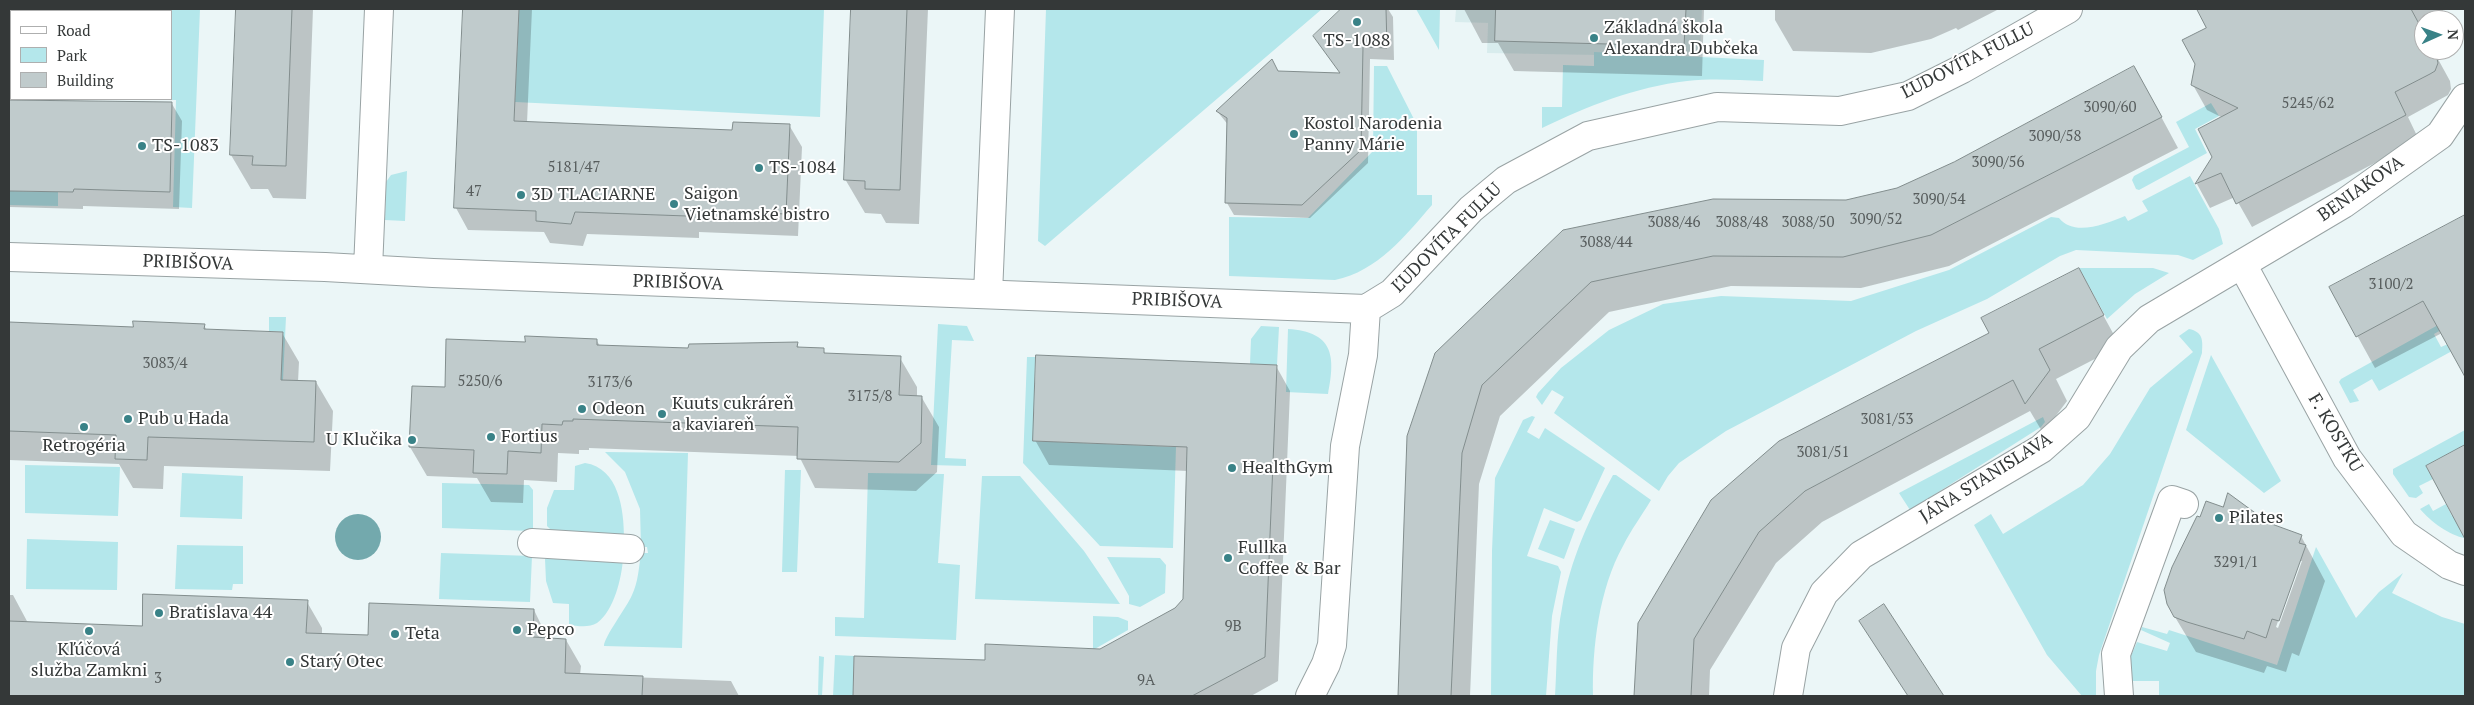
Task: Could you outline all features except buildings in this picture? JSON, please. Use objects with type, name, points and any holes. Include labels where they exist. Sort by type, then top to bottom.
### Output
[{"type":"street","points":[[368,269],[379,9]]},
{"type":"street","points":[[988,294],[1000,9]]},
{"type":"street","name":"ĽUDOVÍTA FULLU","points":[[1366,310],[1392,293],[1471,208],[1506,180],[1588,136],[1717,107],[1840,111],[1908,96],[1962,69],[2068,9]]},
{"type":"street","name":"BENIAKOVA","points":[[2242,264],[2343,204],[2440,135],[2465,98]]},
{"type":"street","name":"PRIBIŠOVA","points":[[9,257],[368,269],[1366,310]]},
{"type":"street","name":"F. KOSTKU","points":[[2242,264],[2347,458],[2404,534],[2449,565],[2465,571]]},
{"type":"street","name":"JÁNA STANISLAVA","points":[[1788,696],[1796,648],[1824,593],[1861,555],[2041,449],[2077,417],[2119,348],[2149,318],[2242,264]]},
{"type":"street","points":[[1310,696],[1326,664],[1332,644],[1345,446],[1363,355],[1366,310]]},
{"type":"street","points":[[2119,696],[2116,654],[2172,500],[2184,504]]},
{"type":"street","points":[[532,543],[630,549]]},
{"type":"shaded area","name":"Základná škola Alexandra Dubčeka","points":[[1456,9],[1702,9],[1700,57],[1487,53],[1488,23],[1455,22]]},
{"type":"shaded area","points":[[353,514],[363,514],[377,524],[381,537],[377,550],[371,556],[363,560],[353,560],[339,550],[335,542],[335,532],[345,518]]},
{"type":"green space","points":[[9,9],[200,9],[192,208],[173,207],[176,100],[172,100],[172,10],[10,10],[9,97]]},
{"type":"green space","points":[[519,9],[824,9],[820,117],[515,102]]},
{"type":"green space","points":[[1046,9],[1322,9],[1045,246],[1038,241]]},
{"type":"green space","points":[[1416,9],[1440,9],[1439,50]]},
{"type":"green space","points":[[1594,52],[1764,60],[1763,81],[1696,80],[1649,88],[1612,98],[1542,128],[1542,107],[1562,107],[1563,65],[1594,66]]},
{"type":"green space","points":[[1374,66],[1387,66],[1417,125],[1417,195],[1432,195],[1432,205],[1390,251],[1364,269],[1350,275],[1335,280],[1229,276],[1229,217],[1308,218],[1373,151]]},
{"type":"green space","points":[[2211,103],[2219,116],[2195,129],[2207,153],[2139,190],[2136,189],[2132,180],[2134,176],[2189,147],[2176,122]]},
{"type":"green space","points":[[407,171],[405,221],[385,220],[386,182],[391,175]]},
{"type":"green space","points":[[2190,176],[2219,229],[2223,244],[2193,260],[2178,255],[2076,250],[2060,256],[1987,299],[1916,331],[1726,431],[1679,463],[1659,491],[1554,413],[1564,397],[1552,390],[1542,405],[1536,397],[1561,368],[1609,330],[1663,304],[1721,296],[1851,301],[1949,270],[2051,217],[2059,218],[2065,224],[2073,227],[2081,228],[2099,225],[2125,216],[2128,221],[2148,211],[2142,201]]},
{"type":"green space","points":[[9,191],[58,192],[58,206],[9,205]]},
{"type":"green space","points":[[2079,268],[2153,268],[2169,273],[2135,294],[2107,319]]},
{"type":"green space","points":[[269,317],[286,317],[283,380],[281,380],[283,332],[269,331]]},
{"type":"green space","points":[[938,324],[967,326],[974,341],[952,340],[945,458],[966,459],[966,466],[931,465]]},
{"type":"green space","points":[[2438,325],[2441,330],[2434,334],[2441,347],[2448,344],[2452,351],[2379,391],[2372,379],[2353,390],[2359,401],[2350,403],[2339,382],[2341,379]]},
{"type":"green space","points":[[1261,326],[1279,327],[1277,365],[1250,364],[1251,339]]},
{"type":"green space","points":[[1288,329],[1314,335],[1323,341],[1328,348],[1331,357],[1331,368],[1328,394],[1286,392]]},
{"type":"green space","points":[[2189,329],[2200,334],[2202,353],[2099,655],[2096,671],[2096,696],[2082,696],[2047,655],[1974,525],[1991,514],[2003,534],[2083,485],[2110,454],[2150,388],[2193,352],[2179,336]]},
{"type":"green space","points":[[2211,355],[2281,481],[2264,493],[2186,430]]},
{"type":"green space","points":[[1027,357],[1035,357],[1034,441],[1176,447],[1173,548],[1100,546],[1023,463]]},
{"type":"green space","points":[[1532,416],[1535,417],[1527,432],[1539,439],[1545,428],[1605,468],[1581,520],[1577,522],[1544,508],[1527,556],[1558,566],[1561,572],[1552,616],[1546,696],[1491,696],[1492,551],[1495,478],[1523,420]]},
{"type":"green space","points":[[2043,417],[2045,422],[2041,427],[1910,510],[1899,493]]},
{"type":"green space","points":[[2465,430],[2465,445],[2426,466],[2433,479],[2419,486],[2423,493],[2416,498],[2409,497],[2393,474],[2393,469]]},
{"type":"green space","points":[[605,452],[688,453],[682,648],[604,646],[634,590],[641,553],[648,553],[647,547],[641,547],[640,509],[625,472]]},
{"type":"green space","points":[[585,463],[605,473],[612,482],[621,503],[624,538],[560,539],[547,526],[547,508],[554,490],[574,490],[575,466]]},
{"type":"green space","points":[[25,465],[120,467],[118,516],[25,513]]},
{"type":"green space","points":[[785,470],[801,470],[797,572],[782,572]]},
{"type":"green space","points":[[182,473],[243,476],[242,519],[180,517]]},
{"type":"green space","points":[[868,473],[944,474],[938,563],[960,565],[956,640],[835,636],[835,617],[864,618]]},
{"type":"green space","points":[[1613,475],[1616,475],[1651,500],[1626,540],[1608,581],[1596,639],[1593,696],[1555,696],[1560,619],[1570,573],[1596,507]]},
{"type":"green space","points":[[982,476],[1020,476],[1084,551],[1120,604],[975,599]]},
{"type":"green space","points":[[442,483],[529,485],[533,490],[533,531],[442,528]]},
{"type":"green space","points":[[2429,504],[2433,511],[2446,504],[2452,516],[2465,509],[2465,538],[2447,531],[2420,509]]},
{"type":"green space","points":[[1550,520],[1575,529],[1564,559],[1538,549]]},
{"type":"green space","points":[[27,539],[118,542],[117,590],[26,589]]},
{"type":"green space","points":[[177,545],[243,546],[243,584],[233,584],[232,590],[175,589]]},
{"type":"green space","points":[[2316,547],[2356,618],[2379,592],[2403,573],[2392,593],[2442,617],[2465,624],[2465,696],[2159,696],[2159,681],[2127,681],[2130,658],[2137,642],[2167,651],[2170,643],[2141,630],[2142,627],[2167,634],[2169,630],[2277,665]]},
{"type":"green space","points":[[560,551],[623,558],[616,593],[603,618],[594,625],[569,625],[569,604],[553,603],[546,581],[545,559]]},
{"type":"green space","points":[[441,553],[532,556],[530,602],[439,599]]},
{"type":"green space","points":[[1107,557],[1160,558],[1166,565],[1165,593],[1140,607],[1129,604],[1129,596]]},
{"type":"green space","points":[[1093,616],[1118,617],[1128,621],[1128,630],[1093,650]]},
{"type":"green space","points":[[835,655],[854,656],[853,696],[833,696]]},
{"type":"green space","points":[[819,656],[824,657],[822,696],[818,696]]},
{"type":"place","name":"TS-1088","points":[[1357,22]]},
{"type":"place","name":"Základná škola Alexandra Dubčeka","points":[[1594,38]]},
{"type":"place","name":"Kostol Narodenia Panny Márie","points":[[1294,134]]},
{"type":"place","name":"TS-1083","points":[[142,146]]},
{"type":"place","name":"TS-1084","points":[[759,168]]},
{"type":"place","name":"3D TLACIARNE","points":[[521,195]]},
{"type":"place","name":"Saigon Vietnamské bistro","points":[[674,204]]},
{"type":"place","name":"Odeon","points":[[582,409]]},
{"type":"place","name":"Kuuts cukráreň a kaviareň","points":[[662,414]]},
{"type":"place","name":"Pub u Hada","points":[[128,419]]},
{"type":"place","name":"Retrogéria","points":[[84,427]]},
{"type":"place","name":"Fortius","points":[[491,437]]},
{"type":"place","name":"U Klučika","points":[[412,440]]},
{"type":"place","name":"HealthGym","points":[[1232,468]]},
{"type":"place","name":"Pilates","points":[[2219,518]]},
{"type":"place","name":"Fullka Coffee & Bar","points":[[1228,558]]},
{"type":"place","name":"Bratislava 44","points":[[159,613]]},
{"type":"place","name":"Pepco","points":[[517,630]]},
{"type":"place","name":"Kľúčová služba Zamkni","points":[[89,631]]},
{"type":"place","name":"Teta","points":[[395,634]]},
{"type":"place","name":"Starý Otec","points":[[290,662]]}]
